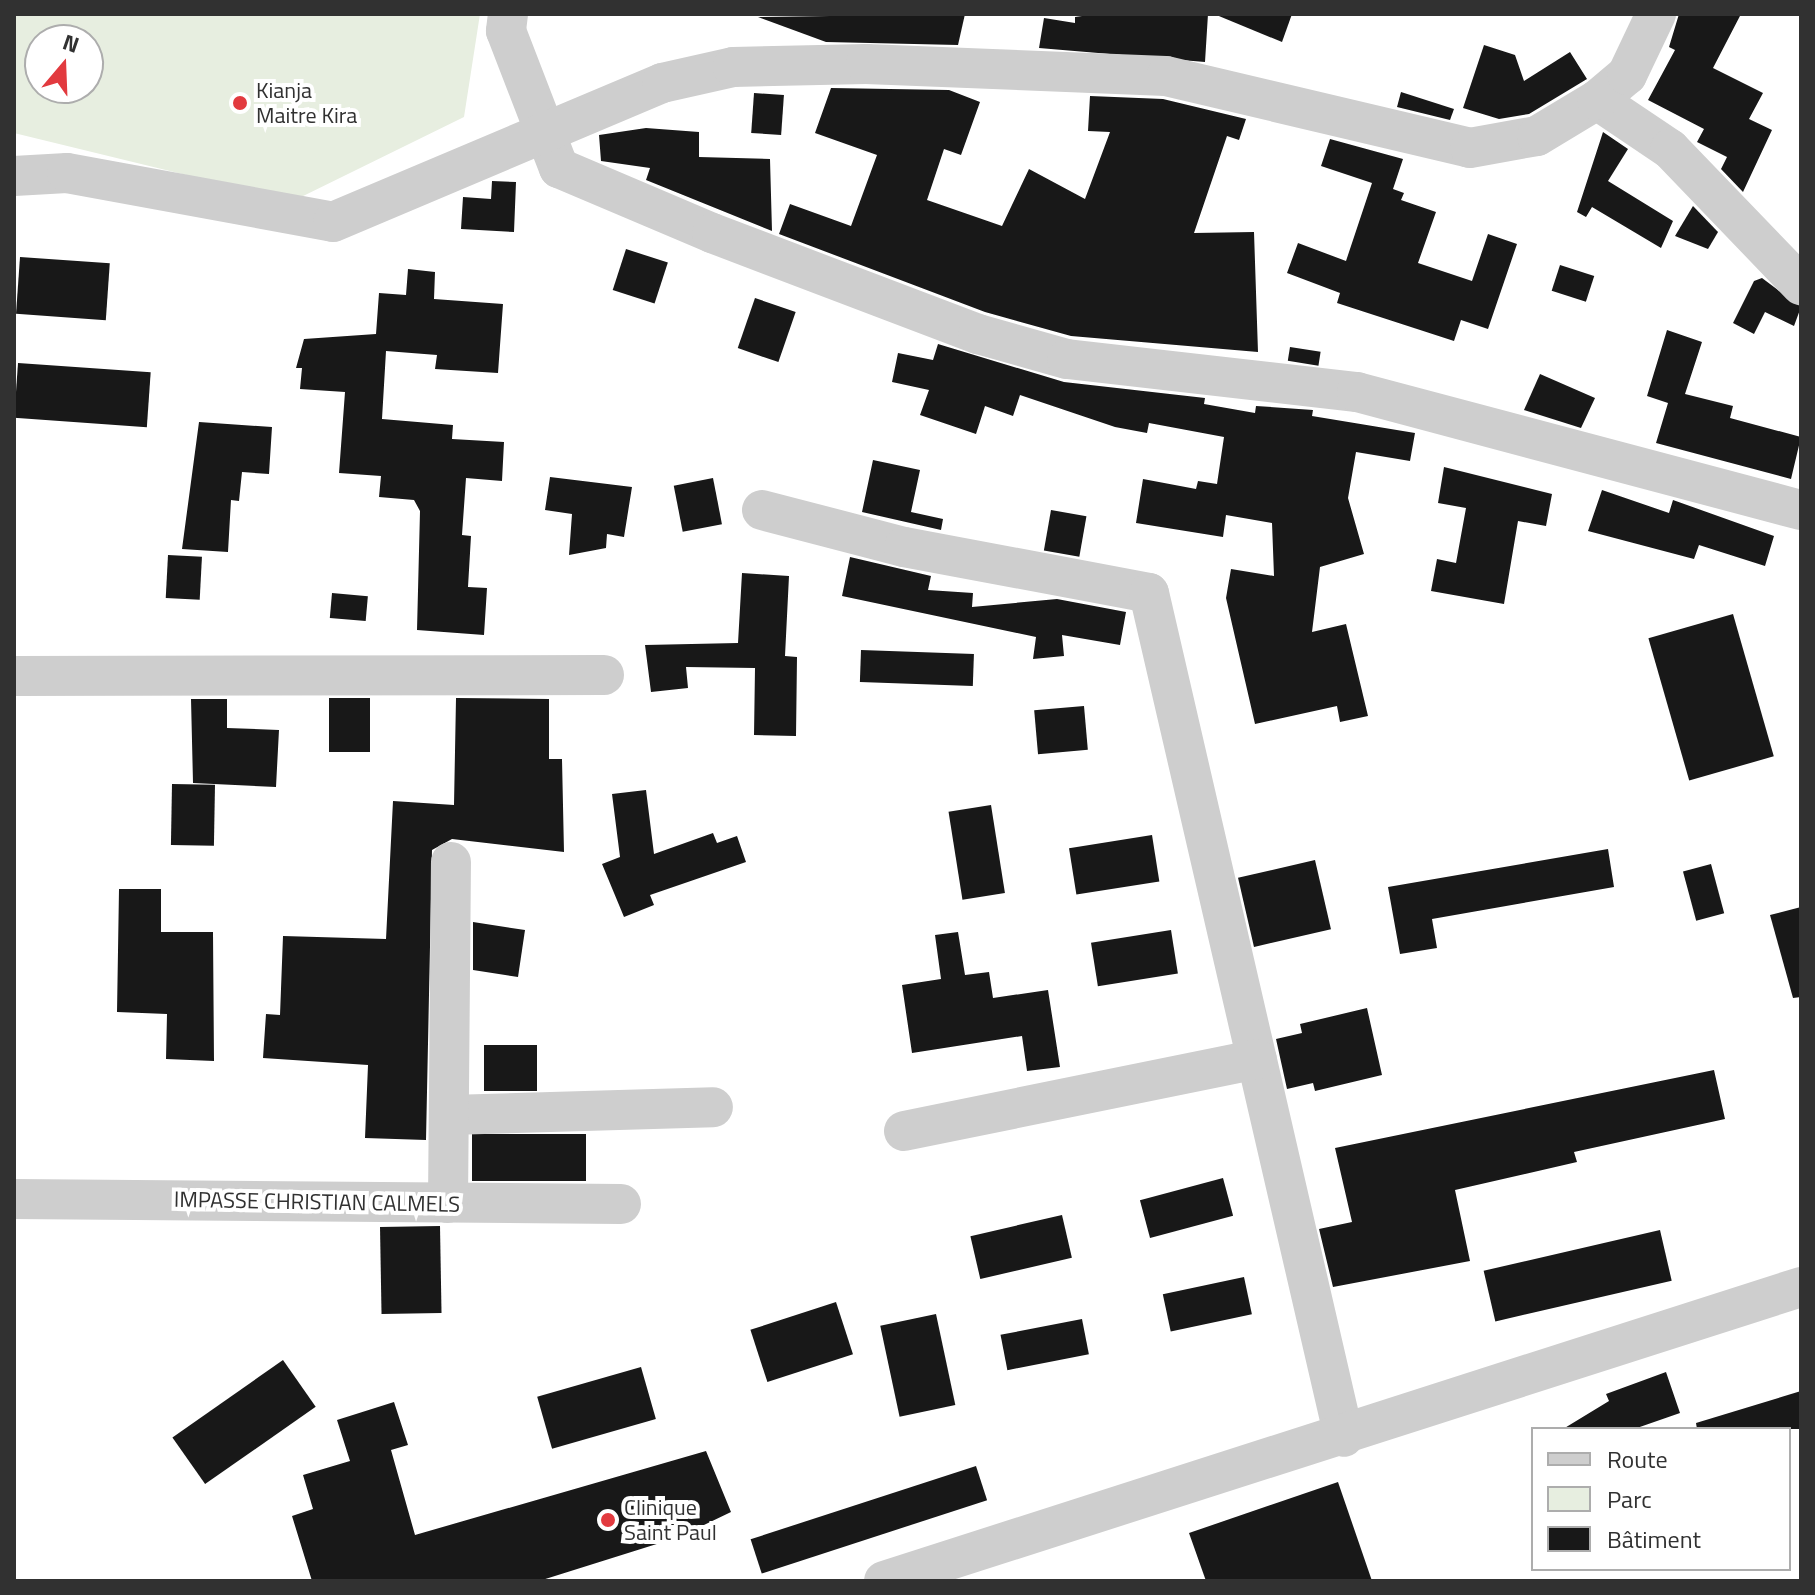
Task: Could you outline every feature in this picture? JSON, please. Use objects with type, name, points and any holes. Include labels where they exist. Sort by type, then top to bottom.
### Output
[{"type":"street","points":[[508,14],[506,31],[559,168],[978,334],[1161,374],[1357,392],[1801,510]]},
{"type":"street","points":[[14,176],[67,173],[333,222],[546,136],[662,83],[733,67],[866,64],[1166,76],[1470,148],[1537,136],[1597,100],[1627,75],[1656,14]]},
{"type":"street","points":[[1597,100],[1670,149],[1801,285]]},
{"type":"street","points":[[762,510],[904,547],[1149,593],[1344,1437]]},
{"type":"street","points":[[14,676],[604,675]]},
{"type":"street","points":[[448,1203],[451,862]]},
{"type":"street","points":[[904,1131],[1257,1059]]},
{"type":"street","points":[[450,1115],[713,1107]]},
{"type":"street","name":"IMPASSE CHRISTIAN CALMELS","points":[[14,1199],[621,1204]]},
{"type":"street","points":[[884,1581],[1344,1437],[1801,1287]]},
{"type":"green space","name":"Kianja Maitre Kira","points":[[14,14],[480,14],[464,117],[293,201],[14,133]]},
{"type":"building","points":[[965,14],[958,45],[826,42],[758,17]]},
{"type":"building","points":[[1096,14],[1208,14],[1205,62],[1039,48],[1044,18],[1075,23],[1075,17]]},
{"type":"building","points":[[1214,14],[1292,14],[1282,42]]},
{"type":"building","points":[[1679,14],[1741,14],[1713,68],[1763,93],[1749,119],[1772,130],[1743,192],[1721,169],[1727,157],[1697,142],[1704,129],[1648,100],[1675,50],[1669,47]]},
{"type":"building","points":[[1484,45],[1515,55],[1524,81],[1570,52],[1587,79],[1529,114],[1499,119],[1463,108]]},
{"type":"building","points":[[831,88],[949,90],[980,102],[961,155],[944,149],[927,200],[1002,226],[1029,169],[1085,199],[1110,132],[1088,131],[1090,96],[1163,99],[1246,119],[1239,140],[1227,136],[1194,233],[1254,232],[1258,352],[1071,336],[985,312],[779,234],[790,204],[851,226],[877,155],[815,133]]},
{"type":"building","points":[[1401,92],[1454,109],[1450,120],[1397,107]]},
{"type":"building","points":[[754,93],[784,95],[781,135],[751,133]]},
{"type":"building","points":[[646,128],[699,132],[699,157],[770,159],[772,231],[646,180],[650,168],[601,161],[599,135]]},
{"type":"building","points":[[1603,132],[1628,149],[1608,181],[1673,221],[1661,248],[1592,207],[1586,217],[1577,212]]},
{"type":"building","points":[[1330,139],[1403,159],[1393,189],[1404,193],[1401,200],[1436,212],[1418,263],[1472,281],[1488,234],[1517,244],[1488,329],[1461,320],[1454,341],[1337,303],[1340,293],[1287,273],[1298,243],[1346,261],[1372,183],[1321,166]]},
{"type":"building","points":[[492,181],[516,182],[514,232],[461,229],[463,197],[491,199]]},
{"type":"building","points":[[1693,206],[1718,232],[1708,249],[1675,236]]},
{"type":"building","points":[[626,249],[668,263],[655,303],[613,290]]},
{"type":"building","points":[[20,257],[110,263],[106,320],[16,314]]},
{"type":"building","points":[[1560,265],[1594,276],[1586,302],[1552,291]]},
{"type":"building","points":[[408,269],[435,272],[434,299],[503,304],[498,373],[435,369],[437,355],[386,351],[382,419],[453,425],[452,439],[504,442],[502,481],[466,478],[462,535],[471,536],[468,587],[487,588],[484,635],[417,630],[420,511],[414,500],[379,497],[381,476],[339,473],[345,392],[300,389],[302,368],[296,368],[304,339],[376,334],[379,293],[406,295]]},
{"type":"building","points":[[1762,278],[1801,307],[1794,326],[1765,312],[1754,334],[1733,323],[1754,281]]},
{"type":"building","points":[[755,298],[796,312],[778,362],[738,348]]},
{"type":"building","points":[[1667,330],[1702,342],[1685,394],[1733,406],[1730,418],[1801,437],[1791,479],[1656,443],[1668,403],[1647,396]]},
{"type":"building","points":[[938,344],[1064,382],[1205,398],[1204,404],[1255,413],[1256,406],[1313,410],[1312,416],[1415,433],[1410,461],[1356,452],[1348,498],[1364,554],[1320,567],[1312,632],[1346,624],[1368,716],[1340,722],[1337,706],[1255,724],[1226,598],[1231,569],[1274,576],[1272,523],[1226,515],[1223,537],[1136,523],[1143,479],[1196,489],[1198,481],[1217,484],[1224,437],[1149,423],[1147,433],[1115,427],[1020,395],[1013,416],[985,406],[976,434],[920,415],[929,390],[892,382],[898,353],[933,360]]},
{"type":"building","points":[[1290,347],[1321,352],[1318,366],[1288,361]]},
{"type":"building","points":[[18,363],[151,372],[147,427],[14,418]]},
{"type":"building","points":[[1540,374],[1595,398],[1581,428],[1524,410]]},
{"type":"building","points":[[199,422],[272,427],[269,474],[242,472],[239,501],[231,500],[228,552],[182,549]]},
{"type":"building","points":[[873,460],[920,470],[911,512],[943,519],[941,530],[862,512]]},
{"type":"building","points":[[1444,467],[1552,494],[1546,526],[1518,521],[1504,604],[1431,591],[1437,559],[1456,563],[1466,508],[1438,503]]},
{"type":"building","points":[[550,477],[632,487],[624,537],[607,534],[606,548],[569,555],[572,514],[545,510]]},
{"type":"building","points":[[713,478],[722,524],[683,532],[674,486]]},
{"type":"building","points":[[1602,490],[1669,513],[1673,500],[1774,536],[1765,566],[1699,545],[1694,559],[1588,531]]},
{"type":"building","points":[[1051,510],[1086,516],[1079,557],[1044,550]]},
{"type":"building","points":[[168,555],[202,557],[200,600],[166,598]]},
{"type":"building","points":[[850,557],[931,576],[928,590],[973,593],[972,607],[1057,599],[1126,612],[1120,645],[1062,635],[1064,656],[1033,659],[1036,637],[842,596]]},
{"type":"building","points":[[742,573],[789,576],[785,656],[797,657],[796,736],[754,735],[755,668],[686,667],[688,688],[651,692],[645,645],[738,643]]},
{"type":"building","points":[[332,593],[368,596],[366,621],[330,618]]},
{"type":"building","points":[[1733,614],[1774,756],[1689,781],[1648,638]]},
{"type":"building","points":[[861,650],[974,654],[973,686],[860,682]]},
{"type":"building","points":[[329,698],[370,698],[370,752],[329,752]]},
{"type":"building","points":[[456,698],[549,699],[549,759],[562,759],[564,852],[452,839],[432,850],[426,1140],[365,1138],[368,1065],[263,1058],[266,1014],[280,1015],[283,936],[386,939],[393,801],[454,805]]},
{"type":"building","points":[[191,699],[227,699],[227,728],[279,730],[276,787],[193,783]]},
{"type":"building","points":[[1084,706],[1088,750],[1038,754],[1034,710]]},
{"type":"building","points":[[172,784],[215,785],[214,846],[171,845]]},
{"type":"building","points":[[646,790],[654,854],[713,833],[717,843],[737,836],[746,862],[650,895],[654,905],[624,917],[602,864],[620,857],[612,794]]},
{"type":"building","points":[[991,805],[1005,893],[962,900],[949,812]]},
{"type":"building","points":[[1152,835],[1159,881],[1076,895],[1069,848]]},
{"type":"building","points":[[1608,849],[1614,887],[1432,919],[1437,948],[1400,954],[1388,887]]},
{"type":"building","points":[[1315,860],[1331,929],[1254,947],[1238,878]]},
{"type":"building","points":[[1711,864],[1724,913],[1696,921],[1683,872]]},
{"type":"building","points":[[119,889],[161,889],[161,932],[213,932],[214,1061],[166,1059],[167,1014],[117,1012]]},
{"type":"building","points":[[1801,907],[1801,997],[1793,998],[1770,915]]},
{"type":"building","points":[[473,922],[525,930],[518,977],[473,970]]},
{"type":"building","points":[[1171,930],[1178,973],[1098,986],[1091,943]]},
{"type":"building","points":[[958,932],[965,975],[989,972],[993,998],[1048,990],[1060,1067],[1027,1071],[1022,1036],[912,1053],[902,985],[941,979],[935,935]]},
{"type":"building","points":[[1367,1008],[1382,1075],[1315,1091],[1313,1083],[1287,1089],[1276,1039],[1302,1033],[1300,1024]]},
{"type":"building","points":[[484,1045],[537,1045],[537,1091],[484,1091]]},
{"type":"building","points":[[1714,1070],[1725,1119],[1574,1152],[1577,1162],[1455,1190],[1470,1261],[1333,1287],[1319,1229],[1352,1222],[1335,1148]]},
{"type":"building","points":[[472,1134],[586,1134],[586,1181],[472,1181]]},
{"type":"building","points":[[1223,1178],[1233,1216],[1150,1238],[1140,1200]]},
{"type":"building","points":[[1062,1215],[1072,1258],[980,1279],[970,1236]]},
{"type":"building","points":[[440,1226],[442,1313],[382,1314],[380,1227]]},
{"type":"building","points":[[1660,1230],[1672,1281],[1495,1321],[1484,1271]]},
{"type":"building","points":[[1244,1277],[1252,1314],[1171,1331],[1163,1294]]},
{"type":"building","points":[[836,1302],[853,1354],[767,1382],[750,1330]]},
{"type":"building","points":[[936,1314],[955,1405],[900,1417],[880,1326]]},
{"type":"building","points":[[1082,1319],[1089,1354],[1007,1370],[1001,1335]]},
{"type":"building","points":[[283,1360],[316,1407],[205,1484],[172,1437]]},
{"type":"building","points":[[641,1367],[656,1419],[552,1449],[537,1397]]},
{"type":"building","points":[[1666,1372],[1680,1413],[1640,1427],[1566,1427],[1609,1401],[1606,1394]]},
{"type":"building","points":[[1801,1391],[1801,1429],[1697,1427],[1696,1423]]},
{"type":"building","points":[[394,1402],[408,1445],[391,1450],[415,1535],[706,1451],[731,1512],[679,1537],[539,1581],[312,1581],[292,1516],[313,1509],[303,1475],[350,1461],[337,1420]]},
{"type":"building","points":[[976,1466],[987,1500],[762,1573],[751,1539]]},
{"type":"building","points":[[1338,1482],[1372,1581],[1206,1581],[1189,1533]]},
{"type":"place","name":"Kianja Maitre Kira","points":[[240,103]]},
{"type":"place","name":"Clinique Saint Paul","points":[[608,1520]]}]
